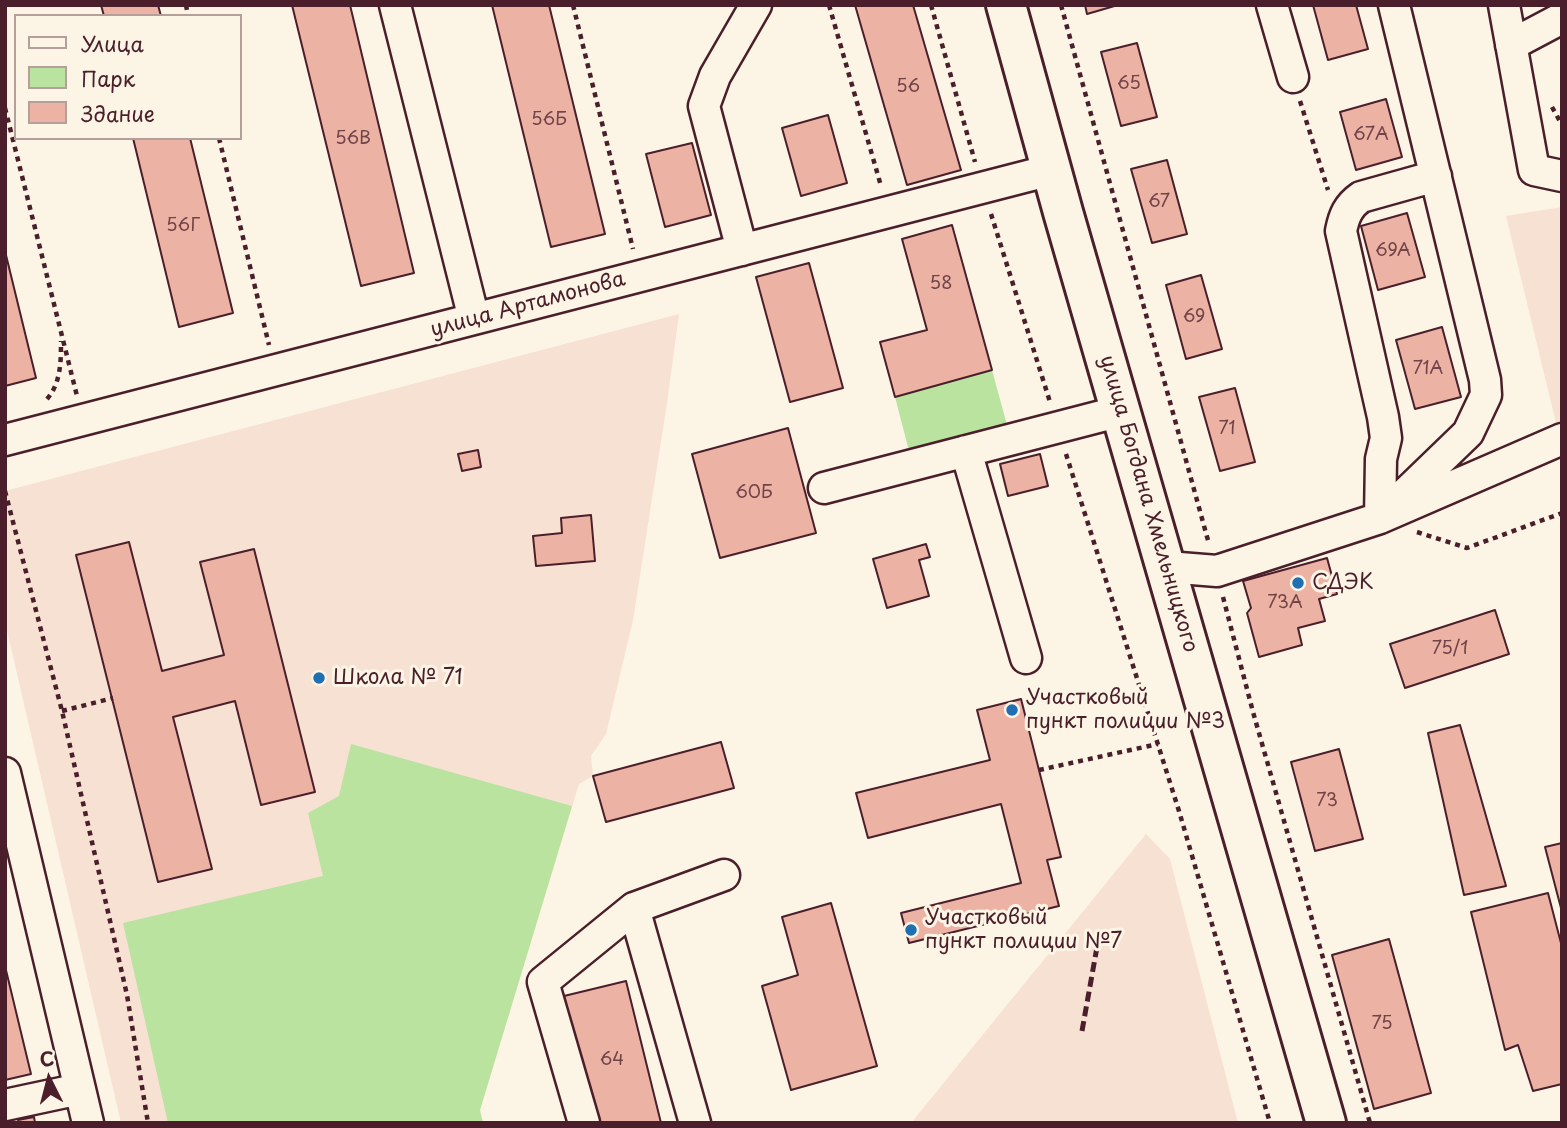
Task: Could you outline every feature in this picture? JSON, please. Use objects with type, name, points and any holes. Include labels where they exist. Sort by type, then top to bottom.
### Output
[{"type":"main road","name":"улица Богдана Хмельницкого","points":[[1006,5],[1051,170],[1326,1123]]},
{"type":"street","points":[[395,5],[474,319]]},
{"type":"street","points":[[742,250],[704,106],[715,76],[756,5]]},
{"type":"street","points":[[1272,5],[1293,77]]},
{"type":"street","points":[[1380,518],[1468,432],[1486,395],[1485,380],[1394,5]]},
{"type":"street","points":[[1504,5],[1534,170],[1562,176]]},
{"type":"street","points":[[1511,46],[1562,18]]},
{"type":"street","name":"улица Артамонова","points":[[5,440],[1051,170]]},
{"type":"street","points":[[1380,518],[1381,459],[1385,438],[1383,417],[1341,231],[1351,204],[1361,197],[1436,176]]},
{"type":"street","points":[[824,488],[1121,411]]},
{"type":"street","points":[[1167,567],[1216,570],[1380,518],[1562,439]]},
{"type":"street","points":[[966,451],[1026,658]]},
{"type":"street","points":[[5,774],[88,1123]]},
{"type":"street","points":[[584,1123],[543,982],[634,908],[724,875]]},
{"type":"street","points":[[634,908],[695,1123]]},
{"type":"street","points":[[5,1105],[80,1089]]},
{"type":"path","points":[[573,5],[639,276]]},
{"type":"path","points":[[829,5],[889,213]]},
{"type":"path","points":[[1062,5],[1253,712],[1370,1123]]},
{"type":"path","points":[[1293,77],[1341,231]]},
{"type":"path","points":[[5,108],[83,421]]},
{"type":"path","points":[[219,140],[276,370]]},
{"type":"path","points":[[40,407],[54,391],[60,366],[61,335]]},
{"type":"path","points":[[5,491],[62,710],[127,995],[148,1123]]},
{"type":"path","points":[[1380,518],[1467,548],[1562,513]]},
{"type":"path","points":[[62,710],[113,698]]},
{"type":"path","points":[[1039,770],[1158,744]]},
{"type":"path","points":[[1193,861],[1270,1123]]},
{"type":"shaded area","points":[[1562,207],[1562,448],[1506,216]]},
{"type":"shaded area","name":"Школа № 71","points":[[679,314],[633,620],[606,734],[591,756],[593,776],[579,784],[480,1110],[424,1123],[121,1123],[5,622],[5,491]]},
{"type":"shaded area","points":[[1146,834],[1170,859],[1238,1123],[911,1123]]},
{"type":"green space","points":[[992,370],[1007,425],[909,451],[895,397]]},
{"type":"green space","points":[[351,744],[572,806],[480,1110],[483,1123],[168,1123],[123,923],[323,876],[308,813],[339,796]]},
{"type":"building","points":[[101,5],[158,5],[160,14],[103,14]]},
{"type":"building","points":[[292,5],[350,5],[414,273],[361,286]]},
{"type":"building","points":[[492,5],[549,5],[605,234],[551,247]]},
{"type":"building","points":[[855,5],[913,5],[961,170],[907,185]]},
{"type":"building","points":[[1085,5],[1118,5],[1087,14]]},
{"type":"building","points":[[1313,5],[1356,5],[1368,49],[1328,60]]},
{"type":"building","points":[[1137,43],[1157,117],[1121,126],[1101,52]]},
{"type":"building","points":[[1386,99],[1402,157],[1356,170],[1340,112]]},
{"type":"building","points":[[828,115],[847,183],[801,196],[782,128]]},
{"type":"building","points":[[133,140],[190,140],[233,313],[179,327]]},
{"type":"building","points":[[692,143],[711,215],[665,227],[646,154]]},
{"type":"building","points":[[1167,160],[1187,234],[1152,243],[1131,169]]},
{"type":"building","points":[[1407,213],[1425,277],[1378,290],[1361,226]]},
{"type":"building","points":[[952,225],[992,370],[895,397],[880,342],[927,330],[902,239]]},
{"type":"building","points":[[5,251],[36,378],[5,386]]},
{"type":"building","points":[[809,263],[843,388],[790,402],[756,277]]},
{"type":"building","points":[[1201,275],[1222,349],[1186,359],[1166,285]]},
{"type":"building","points":[[1442,327],[1461,397],[1415,409],[1396,340]]},
{"type":"building","points":[[1235,388],[1255,462],[1220,471],[1199,397]]},
{"type":"building","points":[[788,428],[816,533],[720,558],[692,454]]},
{"type":"building","points":[[478,450],[481,467],[462,471],[458,454]]},
{"type":"building","points":[[1040,454],[1048,486],[1008,496],[1000,464]]},
{"type":"building","points":[[591,515],[595,561],[536,566],[533,536],[562,533],[561,518]]},
{"type":"building","name":"Школа № 71","points":[[129,542],[162,671],[224,655],[200,562],[254,549],[315,792],[261,805],[235,701],[173,717],[212,869],[158,882],[76,555]]},
{"type":"building","points":[[926,544],[930,557],[919,560],[929,596],[887,608],[873,559]]},
{"type":"building","points":[[1327,558],[1337,594],[1319,599],[1325,621],[1298,628],[1302,645],[1259,657],[1247,613],[1251,608],[1243,581]]},
{"type":"building","points":[[1495,610],[1509,654],[1405,688],[1390,644]]},
{"type":"building","points":[[1021,699],[1061,857],[1047,860],[1059,906],[909,943],[901,913],[1021,883],[1001,804],[868,838],[856,793],[990,760],[977,710]]},
{"type":"building","points":[[1460,725],[1506,886],[1464,895],[1428,733]]},
{"type":"building","points":[[721,742],[734,788],[606,822],[593,776]]},
{"type":"building","points":[[1339,749],[1363,839],[1315,851],[1291,762]]},
{"type":"building","points":[[1562,843],[1562,912],[1545,847]]},
{"type":"building","points":[[1548,893],[1562,947],[1562,1084],[1533,1091],[1518,1045],[1505,1050],[1471,912]]},
{"type":"building","points":[[831,903],[877,1066],[791,1090],[762,986],[798,975],[782,917]]},
{"type":"building","points":[[1389,939],[1431,1093],[1374,1109],[1332,955]]},
{"type":"building","points":[[5,966],[31,1074],[5,1080]]},
{"type":"building","points":[[626,981],[661,1123],[595,1123],[564,996]]},
{"type":"building","points":[[34,1117],[35,1123],[19,1123],[18,1120]]},
{"type":"railway","points":[[1082,1031],[1097,947]]},
{"type":"place","name":"СДЭК","points":[[1298,583]]},
{"type":"place","name":"Школа № 71","points":[[319,678]]},
{"type":"place","name":"Участковый пункт полиции №3","points":[[1012,710]]},
{"type":"place","name":"Участковый пункт полиции №7","points":[[911,930]]}]
